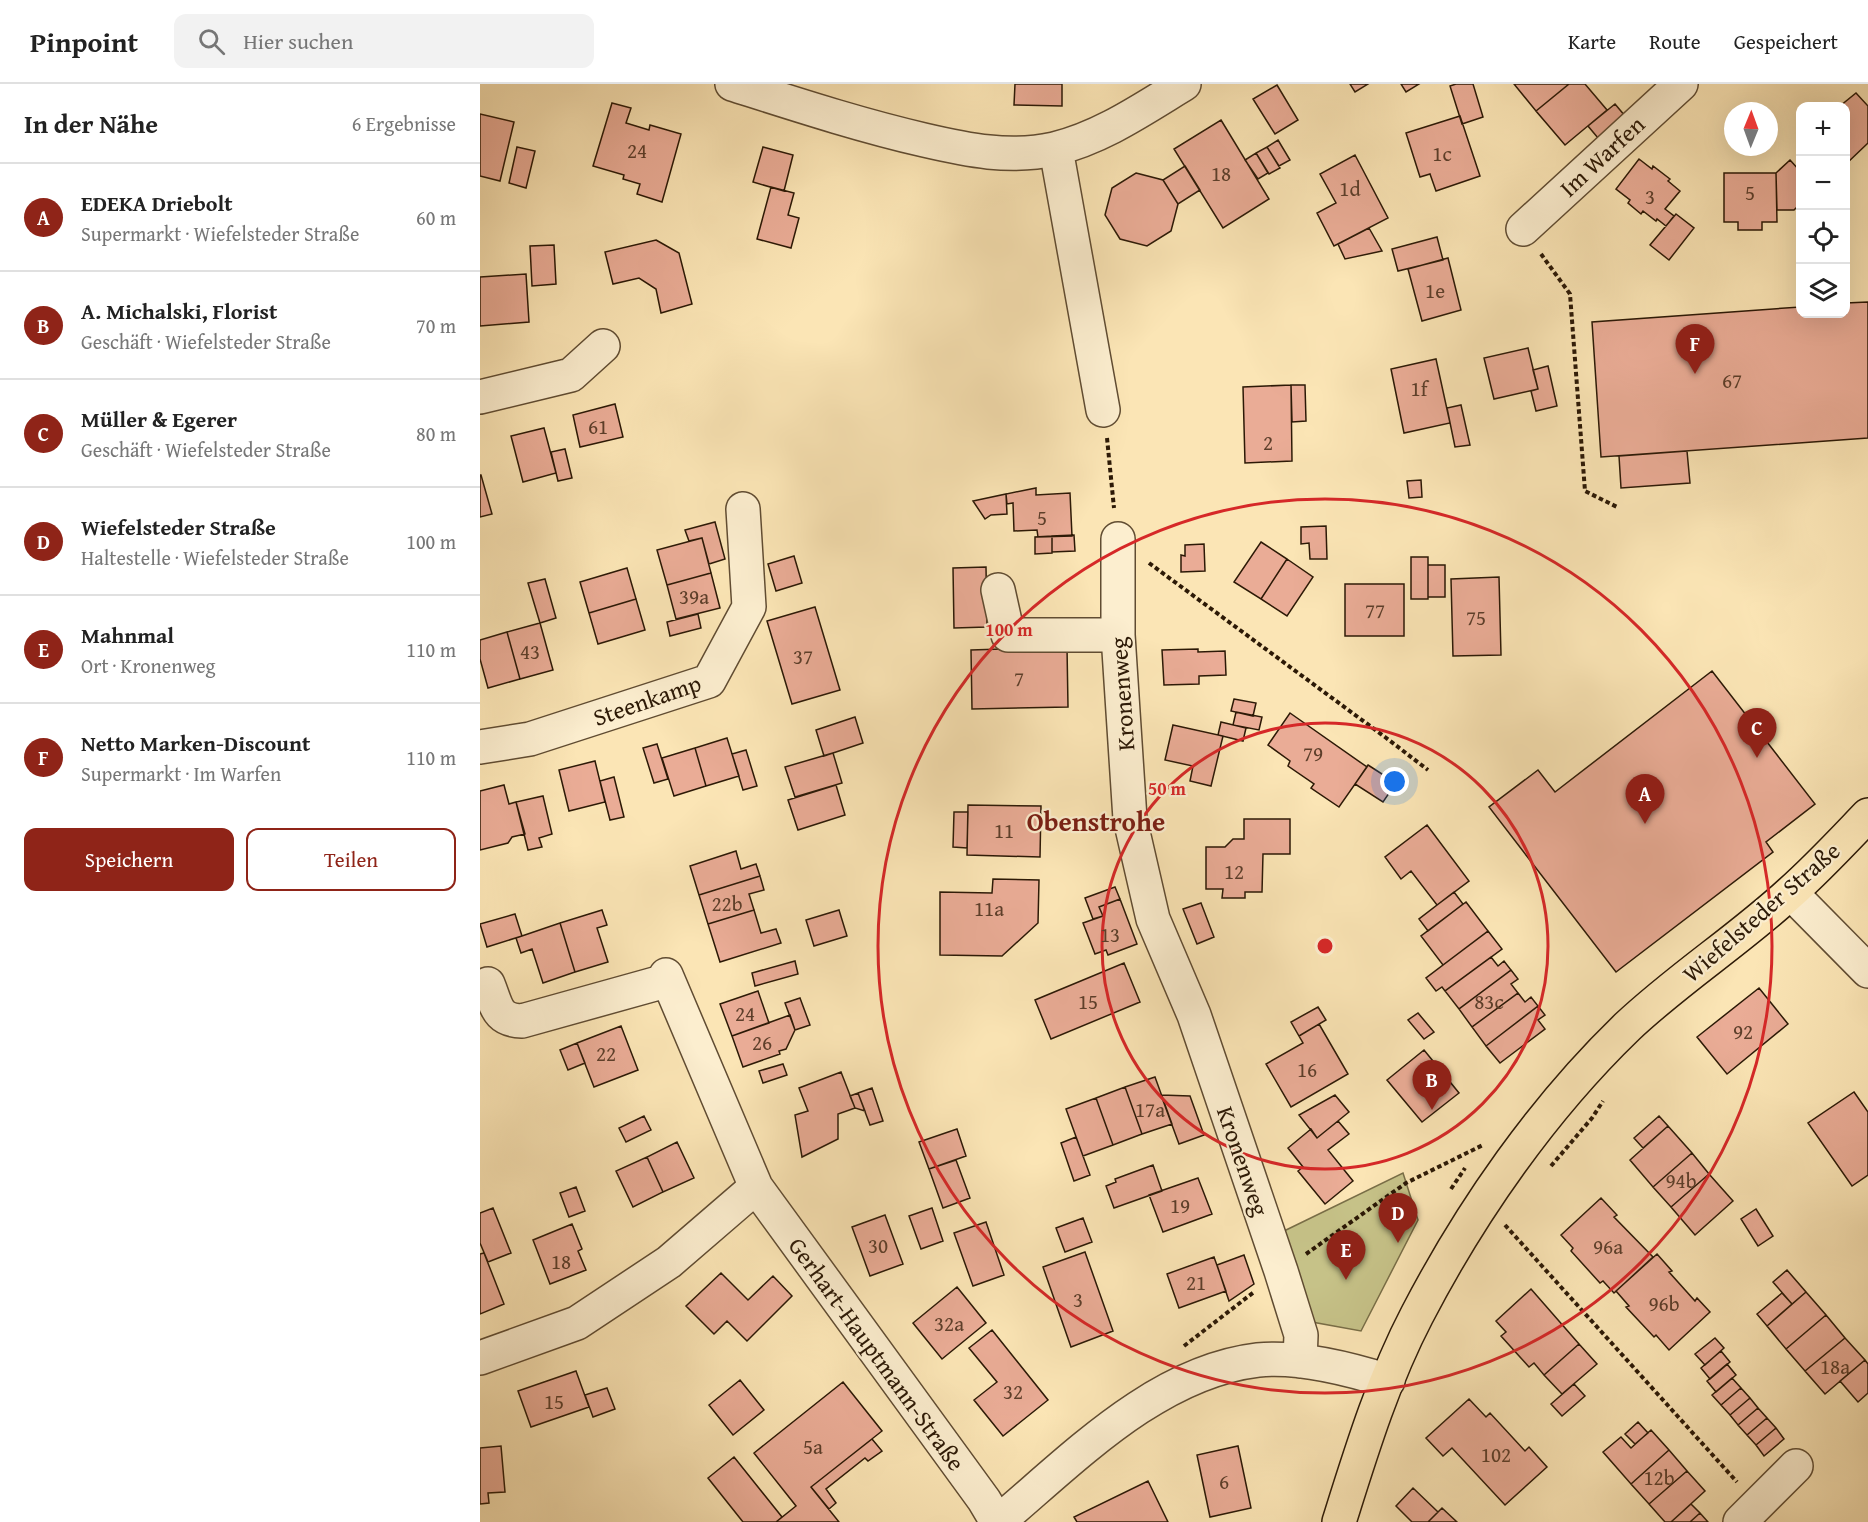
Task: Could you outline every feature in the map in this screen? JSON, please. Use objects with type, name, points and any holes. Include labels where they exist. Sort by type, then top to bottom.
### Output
[{"type":"main road","name":"Wiefelsteder Straße","points":[[1339,1522],[1366,1438],[1416,1316],[1486,1199],[1555,1104],[1628,1027],[1791,893],[1868,815]]},
{"type":"street","points":[[732,84],[875,129],[980,152],[1026,154],[1056,148],[1098,133],[1138,98],[1184,84]]},
{"type":"street","name":"Im Warfen","points":[[1523,229],[1681,84]]},
{"type":"street","points":[[1056,148],[1103,410]]},
{"type":"street","points":[[480,397],[571,375],[603,346]]},
{"type":"street","name":"Steenkamp","points":[[480,747],[530,739],[709,681],[749,607],[743,508]]},
{"type":"street","name":"Kronenweg","points":[[1118,539],[1118,635],[1130,819],[1153,919],[1194,1015],[1281,1271],[1301,1335],[1300,1361]]},
{"type":"street","points":[[998,590],[1008,635],[1118,635]]},
{"type":"street","points":[[1791,893],[1868,971]]},
{"type":"street","name":"Gerhart-Hauptmann-Straße","points":[[488,984],[501,1016],[509,1020],[522,1021],[662,982],[665,976],[756,1187],[984,1500],[997,1522]]},
{"type":"street","points":[[480,1358],[577,1323],[669,1262],[756,1187]]},
{"type":"street","points":[[997,1522],[1102,1435],[1160,1394],[1208,1372],[1258,1360],[1300,1361],[1388,1381]]},
{"type":"street","points":[[1749,1513],[1796,1466]]},
{"type":"path","points":[[1523,229],[1570,294],[1585,491],[1617,507]]},
{"type":"path","points":[[1103,410],[1118,539],[1376,729],[1428,770]]},
{"type":"path","points":[[1547,1170],[1592,1118],[1604,1100]]},
{"type":"path","points":[[1281,1271],[1406,1183],[1487,1143]]},
{"type":"path","points":[[1497,1231],[1502,1222],[1749,1513]]},
{"type":"shaded area","points":[[1403,1173],[1418,1220],[1361,1331],[1312,1322],[1282,1232]]},
{"type":"building","points":[[1015,84],[1062,84],[1062,106],[1014,105]]},
{"type":"building","points":[[1350,84],[1368,84],[1355,92]]},
{"type":"building","points":[[1401,84],[1419,84],[1406,92]]},
{"type":"building","points":[[1473,84],[1483,117],[1462,124],[1450,86]]},
{"type":"building","points":[[1514,84],[1569,84],[1536,111]]},
{"type":"building","points":[[1569,84],[1585,84],[1607,110],[1565,145],[1536,111]]},
{"type":"building","points":[[1277,85],[1298,120],[1275,134],[1253,99]]},
{"type":"building","points":[[1856,93],[1868,106],[1868,143],[1850,160],[1850,102],[1845,102]]},
{"type":"building","points":[[612,103],[631,108],[626,123],[649,130],[650,125],[681,134],[662,202],[637,194],[640,184],[623,179],[624,175],[593,166]]},
{"type":"building","points":[[1615,104],[1625,116],[1598,138],[1588,126]]},
{"type":"building","points":[[480,114],[514,122],[500,181],[480,176]]},
{"type":"building","points":[[1460,116],[1480,176],[1436,191],[1430,174],[1420,177],[1406,133]]},
{"type":"building","points":[[1221,120],[1269,199],[1223,228],[1174,149]]},
{"type":"building","points":[[1278,140],[1290,160],[1279,166],[1267,147]]},
{"type":"building","points":[[517,147],[535,151],[526,188],[509,183]]},
{"type":"building","points":[[763,147],[793,155],[784,191],[753,182]]},
{"type":"building","points":[[1267,147],[1280,168],[1269,174],[1256,153]]},
{"type":"building","points":[[1256,153],[1268,173],[1258,179],[1245,160]]},
{"type":"building","points":[[1355,155],[1388,218],[1334,246],[1317,213],[1336,203],[1320,174]]},
{"type":"building","points":[[1639,159],[1670,179],[1668,181],[1680,191],[1665,209],[1674,216],[1666,226],[1643,211],[1641,214],[1628,203],[1630,200],[1616,189]]},
{"type":"building","points":[[1790,160],[1796,167],[1796,208],[1794,210],[1777,210],[1776,173]]},
{"type":"building","points":[[1185,166],[1200,190],[1178,204],[1163,180]]},
{"type":"building","points":[[1136,173],[1163,180],[1178,204],[1171,231],[1147,246],[1120,239],[1105,215],[1112,188]]},
{"type":"building","points":[[1724,173],[1776,173],[1777,222],[1762,222],[1762,230],[1738,230],[1738,222],[1724,222]]},
{"type":"building","points":[[771,187],[794,193],[788,215],[799,218],[791,248],[757,239]]},
{"type":"building","points":[[1676,214],[1694,228],[1669,260],[1650,245]]},
{"type":"building","points":[[1369,228],[1382,251],[1345,259],[1338,244]]},
{"type":"building","points":[[1437,237],[1443,260],[1398,271],[1392,249]]},
{"type":"building","points":[[656,240],[679,253],[692,304],[661,313],[656,289],[639,278],[613,284],[605,252]]},
{"type":"building","points":[[554,245],[556,284],[532,286],[530,246]]},
{"type":"building","points":[[1448,258],[1461,310],[1422,321],[1408,269]]},
{"type":"building","points":[[526,274],[529,322],[480,326],[480,277]]},
{"type":"building","points":[[1868,302],[1868,438],[1601,457],[1592,322],[1796,307],[1796,318],[1850,318],[1850,303]]},
{"type":"building","points":[[1528,348],[1538,389],[1494,399],[1484,358]]},
{"type":"building","points":[[1436,359],[1450,423],[1404,433],[1391,369]]},
{"type":"building","points":[[1548,366],[1557,406],[1536,411],[1531,391],[1538,389],[1533,370]]},
{"type":"building","points":[[1291,385],[1292,461],[1245,463],[1243,387]]},
{"type":"building","points":[[1291,385],[1305,385],[1306,421],[1292,422]]},
{"type":"building","points":[[615,404],[623,437],[580,447],[573,415]]},
{"type":"building","points":[[1461,405],[1470,445],[1455,447],[1447,408]]},
{"type":"building","points":[[544,428],[556,473],[523,482],[511,436]]},
{"type":"building","points":[[565,449],[572,478],[558,481],[551,452]]},
{"type":"building","points":[[1687,451],[1690,483],[1621,488],[1619,456]]},
{"type":"building","points":[[480,475],[492,514],[480,517]]},
{"type":"building","points":[[1421,480],[1422,497],[1409,498],[1407,481]]},
{"type":"building","points":[[1036,488],[1036,495],[1070,493],[1072,536],[1038,537],[1037,530],[1014,531],[1013,503],[1007,504],[1006,494]]},
{"type":"building","points":[[1006,494],[1007,514],[991,515],[985,519],[973,501]]},
{"type":"building","points":[[715,522],[725,559],[709,564],[702,538],[689,541],[685,530]]},
{"type":"building","points":[[1326,526],[1327,559],[1310,559],[1309,543],[1301,544],[1301,527]]},
{"type":"building","points":[[1074,535],[1075,551],[1052,552],[1052,536]]},
{"type":"building","points":[[1052,536],[1052,553],[1035,554],[1035,537]]},
{"type":"building","points":[[702,538],[711,573],[667,585],[657,550]]},
{"type":"building","points":[[1261,542],[1287,559],[1261,599],[1234,582]]},
{"type":"building","points":[[1204,544],[1205,571],[1181,572],[1181,555],[1185,556],[1185,545]]},
{"type":"building","points":[[794,556],[802,583],[776,591],[768,564]]},
{"type":"building","points":[[1411,557],[1428,557],[1428,599],[1411,599]]},
{"type":"building","points":[[1287,559],[1313,577],[1287,616],[1261,599]]},
{"type":"building","points":[[1428,565],[1445,565],[1445,597],[1428,597]]},
{"type":"building","points":[[986,567],[987,627],[954,628],[953,568]]},
{"type":"building","points":[[627,568],[636,599],[589,613],[580,582]]},
{"type":"building","points":[[711,573],[720,608],[676,619],[667,585]]},
{"type":"building","points":[[1499,577],[1501,655],[1453,656],[1451,579]]},
{"type":"building","points":[[545,579],[556,618],[540,623],[528,583]]},
{"type":"building","points":[[1345,584],[1404,584],[1404,636],[1345,636]]},
{"type":"building","points":[[636,599],[645,630],[598,644],[589,613]]},
{"type":"building","points":[[815,607],[840,690],[792,704],[767,621]]},
{"type":"building","points":[[698,614],[701,628],[670,636],[667,622]]},
{"type":"building","points":[[540,623],[553,670],[520,679],[507,632]]},
{"type":"building","points":[[507,632],[520,679],[488,688],[480,659],[480,640]]},
{"type":"building","points":[[1067,647],[1068,707],[972,709],[971,650]]},
{"type":"building","points":[[1198,649],[1198,652],[1225,651],[1226,675],[1199,676],[1199,684],[1164,685],[1162,650]]},
{"type":"building","points":[[1712,671],[1815,804],[1766,842],[1773,852],[1616,972],[1489,807],[1538,770],[1555,792]]},
{"type":"building","points":[[1234,699],[1256,703],[1253,716],[1231,711]]},
{"type":"building","points":[[1236,712],[1262,717],[1259,730],[1233,725]]},
{"type":"building","points":[[1290,713],[1367,767],[1339,807],[1311,788],[1314,784],[1288,766],[1290,761],[1268,745]]},
{"type":"building","points":[[855,717],[863,743],[824,756],[816,730]]},
{"type":"building","points":[[1221,722],[1246,728],[1243,741],[1218,735]]},
{"type":"building","points":[[1173,725],[1223,736],[1211,786],[1190,781],[1193,766],[1165,760]]},
{"type":"building","points":[[727,738],[739,776],[706,786],[695,748]]},
{"type":"building","points":[[657,744],[668,779],[654,783],[643,748]]},
{"type":"building","points":[[695,748],[706,786],[674,796],[662,758]]},
{"type":"building","points":[[746,750],[757,786],[743,790],[732,754]]},
{"type":"building","points":[[833,753],[842,783],[795,797],[785,767]]},
{"type":"building","points":[[595,761],[605,802],[569,811],[559,770]]},
{"type":"building","points":[[1368,765],[1396,783],[1383,802],[1355,784]]},
{"type":"building","points":[[614,777],[624,817],[610,820],[600,781]]},
{"type":"building","points":[[504,785],[509,804],[516,802],[525,834],[512,837],[508,843],[480,850],[480,791]]},
{"type":"building","points":[[836,785],[845,815],[798,830],[788,800]]},
{"type":"building","points":[[543,796],[552,834],[539,838],[542,847],[528,850],[516,802]]},
{"type":"building","points":[[968,805],[1041,806],[1040,857],[967,855]]},
{"type":"building","points":[[954,812],[968,812],[967,848],[953,847]]},
{"type":"building","points":[[1244,819],[1290,819],[1290,854],[1263,854],[1262,892],[1245,892],[1245,898],[1222,898],[1223,889],[1206,889],[1206,847],[1225,847],[1233,839],[1244,839]]},
{"type":"building","points":[[1427,825],[1469,881],[1437,905],[1411,871],[1401,879],[1385,857]]},
{"type":"building","points":[[736,851],[741,869],[756,864],[760,876],[699,895],[690,866]]},
{"type":"building","points":[[760,876],[764,890],[749,894],[754,910],[708,924],[699,895]]},
{"type":"building","points":[[993,879],[1039,880],[1038,923],[1002,956],[940,955],[940,892],[992,893]]},
{"type":"building","points":[[1115,887],[1120,899],[1099,907],[1103,916],[1093,919],[1085,898]]},
{"type":"building","points":[[1454,892],[1463,904],[1428,931],[1419,919]]},
{"type":"building","points":[[1120,899],[1137,944],[1108,955],[1106,950],[1095,954],[1083,923],[1103,916],[1099,907]]},
{"type":"building","points":[[1466,902],[1488,931],[1443,965],[1421,936]]},
{"type":"building","points":[[1201,903],[1214,937],[1197,944],[1183,909]]},
{"type":"building","points":[[602,910],[607,925],[597,928],[608,962],[575,972],[560,923]]},
{"type":"building","points":[[754,910],[761,933],[776,929],[781,943],[720,962],[708,924]]},
{"type":"building","points":[[839,910],[847,936],[814,946],[806,920]]},
{"type":"building","points":[[515,914],[522,936],[487,947],[480,924]]},
{"type":"building","points":[[560,923],[575,972],[543,983],[532,949],[521,953],[516,938]]},
{"type":"building","points":[[1488,931],[1502,949],[1445,991],[1442,987],[1436,991],[1426,978]]},
{"type":"building","points":[[1491,957],[1498,966],[1504,961],[1511,970],[1459,1009],[1445,991]]},
{"type":"building","points":[[795,961],[798,974],[755,986],[752,973]]},
{"type":"building","points":[[1124,963],[1140,1002],[1051,1039],[1035,1000]]},
{"type":"building","points":[[1511,970],[1518,979],[1511,984],[1518,993],[1472,1027],[1459,1009]]},
{"type":"building","points":[[1759,988],[1788,1024],[1727,1074],[1697,1037]]},
{"type":"building","points":[[758,991],[769,1023],[732,1036],[720,1004]]},
{"type":"building","points":[[1518,993],[1525,1002],[1531,997],[1538,1006],[1486,1046],[1472,1027]]},
{"type":"building","points":[[800,998],[810,1025],[795,1030],[785,1003]]},
{"type":"building","points":[[1538,1006],[1545,1015],[1538,1020],[1545,1029],[1500,1063],[1486,1046]]},
{"type":"building","points":[[1318,1007],[1326,1020],[1299,1036],[1291,1022]]},
{"type":"building","points":[[1418,1013],[1434,1032],[1424,1039],[1408,1020]]},
{"type":"building","points":[[790,1015],[795,1030],[786,1049],[779,1051],[780,1054],[743,1067],[732,1036]]},
{"type":"building","points":[[1319,1024],[1348,1074],[1291,1107],[1266,1064],[1303,1043],[1299,1036]]},
{"type":"building","points":[[621,1026],[638,1070],[594,1087],[577,1043]]},
{"type":"building","points":[[577,1043],[585,1063],[568,1070],[560,1050]]},
{"type":"building","points":[[1424,1050],[1459,1093],[1422,1122],[1387,1080]]},
{"type":"building","points":[[783,1064],[787,1075],[763,1083],[759,1071]]},
{"type":"building","points":[[841,1072],[855,1108],[838,1114],[838,1139],[802,1157],[795,1115],[808,1111],[799,1088]]},
{"type":"building","points":[[1155,1077],[1172,1124],[1142,1134],[1125,1087]]},
{"type":"building","points":[[1125,1087],[1142,1134],[1113,1145],[1096,1098]]},
{"type":"building","points":[[872,1088],[883,1121],[870,1125],[858,1093]]},
{"type":"building","points":[[1854,1092],[1868,1112],[1868,1175],[1852,1186],[1808,1123]]},
{"type":"building","points":[[858,1093],[865,1111],[855,1108],[850,1096]]},
{"type":"building","points":[[1161,1095],[1190,1096],[1204,1135],[1179,1144]]},
{"type":"building","points":[[1335,1095],[1349,1112],[1317,1138],[1299,1115]]},
{"type":"building","points":[[1096,1098],[1113,1145],[1083,1156],[1066,1109]]},
{"type":"building","points":[[644,1116],[651,1130],[626,1142],[619,1128]]},
{"type":"building","points":[[1659,1116],[1668,1126],[1643,1148],[1634,1138]]},
{"type":"building","points":[[1338,1121],[1349,1134],[1328,1150],[1353,1181],[1325,1204],[1298,1171],[1303,1167],[1288,1148],[1311,1129],[1317,1138]]},
{"type":"building","points":[[1668,1126],[1692,1153],[1653,1187],[1630,1160]]},
{"type":"building","points":[[957,1129],[966,1156],[929,1169],[919,1142]]},
{"type":"building","points":[[1076,1137],[1090,1175],[1074,1181],[1061,1143]]},
{"type":"building","points":[[677,1142],[694,1178],[663,1192],[647,1157]]},
{"type":"building","points":[[1692,1153],[1709,1174],[1671,1207],[1653,1187]]},
{"type":"building","points":[[647,1157],[663,1192],[633,1207],[616,1171]]},
{"type":"building","points":[[956,1160],[970,1198],[943,1208],[929,1169]]},
{"type":"building","points":[[1153,1165],[1162,1191],[1114,1208],[1106,1186],[1116,1182],[1115,1179]]},
{"type":"building","points":[[1709,1174],[1733,1201],[1695,1235],[1671,1207]]},
{"type":"building","points":[[1198,1178],[1212,1214],[1163,1232],[1149,1195]]},
{"type":"building","points":[[576,1187],[585,1211],[569,1217],[560,1193]]},
{"type":"building","points":[[1601,1198],[1617,1215],[1614,1217],[1653,1257],[1614,1293],[1603,1281],[1600,1283],[1571,1251],[1573,1248],[1561,1235]]},
{"type":"building","points":[[493,1208],[511,1253],[488,1262],[480,1243],[480,1213]]},
{"type":"building","points":[[932,1208],[943,1241],[921,1249],[909,1216]]},
{"type":"building","points":[[1756,1209],[1773,1236],[1758,1246],[1741,1219]]},
{"type":"building","points":[[885,1215],[903,1264],[870,1276],[852,1227]]},
{"type":"building","points":[[1083,1218],[1092,1242],[1065,1252],[1056,1228]]},
{"type":"building","points":[[986,1222],[1004,1275],[973,1286],[954,1233]]},
{"type":"building","points":[[572,1224],[582,1249],[578,1251],[586,1270],[550,1284],[533,1240]]},
{"type":"building","points":[[1085,1252],[1113,1331],[1071,1347],[1043,1267]]},
{"type":"building","points":[[484,1253],[504,1304],[480,1314],[480,1254]]},
{"type":"building","points":[[1657,1254],[1672,1271],[1669,1272],[1695,1301],[1697,1298],[1710,1312],[1669,1350],[1626,1307],[1629,1306],[1616,1291]]},
{"type":"building","points":[[1244,1255],[1254,1284],[1229,1301],[1217,1265]]},
{"type":"building","points":[[1214,1257],[1226,1291],[1179,1308],[1167,1274]]},
{"type":"building","points":[[1787,1270],[1806,1292],[1792,1304],[1773,1282]]},
{"type":"building","points":[[721,1273],[748,1300],[773,1276],[792,1296],[747,1341],[727,1321],[714,1334],[686,1306]]},
{"type":"building","points":[[957,1287],[986,1323],[942,1359],[913,1323]]},
{"type":"building","points":[[1531,1289],[1579,1344],[1544,1375],[1534,1363],[1529,1367],[1501,1336],[1506,1332],[1496,1321]]},
{"type":"building","points":[[1806,1292],[1826,1315],[1786,1349],[1767,1326]]},
{"type":"building","points":[[1782,1293],[1792,1304],[1767,1326],[1757,1314]]},
{"type":"building","points":[[1826,1315],[1845,1338],[1805,1371],[1786,1349]]},
{"type":"building","points":[[992,1330],[1048,1400],[1003,1436],[974,1400],[997,1382],[969,1348]]},
{"type":"building","points":[[1715,1338],[1724,1348],[1705,1365],[1695,1354]]},
{"type":"building","points":[[1845,1338],[1865,1360],[1825,1394],[1805,1371]]},
{"type":"building","points":[[1579,1344],[1597,1364],[1562,1394],[1544,1375]]},
{"type":"building","points":[[1721,1351],[1730,1362],[1710,1379],[1701,1368]]},
{"type":"building","points":[[1865,1360],[1868,1364],[1868,1393],[1858,1402],[1840,1381]]},
{"type":"building","points":[[1727,1364],[1736,1375],[1716,1392],[1707,1381]]},
{"type":"building","points":[[576,1371],[589,1407],[531,1427],[518,1391]]},
{"type":"building","points":[[1732,1378],[1741,1388],[1721,1405],[1712,1395]]},
{"type":"building","points":[[740,1380],[764,1410],[733,1435],[709,1405]]},
{"type":"building","points":[[843,1382],[882,1431],[811,1487],[839,1522],[776,1522],[796,1506],[754,1453]]},
{"type":"building","points":[[1574,1384],[1585,1396],[1562,1416],[1551,1404]]},
{"type":"building","points":[[607,1388],[615,1409],[593,1417],[585,1395]]},
{"type":"building","points":[[1741,1388],[1750,1398],[1730,1415],[1721,1405]]},
{"type":"building","points":[[1750,1398],[1758,1408],[1738,1425],[1730,1415]]},
{"type":"building","points":[[1469,1399],[1486,1417],[1490,1413],[1525,1451],[1529,1447],[1547,1467],[1505,1505],[1452,1448],[1443,1456],[1426,1438]]},
{"type":"building","points":[[1758,1408],[1767,1418],[1747,1435],[1738,1425]]},
{"type":"building","points":[[1767,1418],[1776,1428],[1756,1445],[1747,1435]]},
{"type":"building","points":[[1638,1422],[1648,1433],[1635,1444],[1625,1434]]},
{"type":"building","points":[[1776,1428],[1784,1439],[1764,1456],[1756,1445]]},
{"type":"building","points":[[1651,1430],[1669,1450],[1631,1484],[1603,1452],[1621,1437],[1631,1448]]},
{"type":"building","points":[[872,1439],[882,1451],[868,1461],[865,1458],[826,1489],[836,1503],[829,1509],[811,1487]]},
{"type":"building","points":[[501,1446],[505,1492],[488,1493],[489,1503],[480,1504],[480,1448]]},
{"type":"building","points":[[1238,1446],[1251,1508],[1210,1517],[1197,1455]]},
{"type":"building","points":[[1669,1450],[1687,1471],[1649,1504],[1631,1484]]},
{"type":"building","points":[[734,1457],[782,1517],[776,1522],[743,1522],[708,1478]]},
{"type":"building","points":[[1687,1471],[1705,1491],[1671,1522],[1665,1522],[1649,1504]]},
{"type":"building","points":[[1148,1481],[1168,1522],[1077,1522],[1074,1517]]},
{"type":"building","points":[[1413,1488],[1438,1512],[1428,1522],[1412,1522],[1396,1506]]},
{"type":"building","points":[[1691,1504],[1700,1513],[1690,1522],[1671,1522]]},
{"type":"building","points":[[1442,1508],[1457,1522],[1428,1522]]},
{"type":"building","points":[[1700,1513],[1708,1522],[1690,1522]]},
{"type":"place","name":"Netto Marken-Discount","points":[[1695,374]]},
{"type":"place","name":"Müller & Egerer","points":[[1757,758]]},
{"type":"place","name":"EDEKA Driebolt","points":[[1645,824]]},
{"type":"place","name":"A. Michalski, Florist","points":[[1432,1110]]},
{"type":"place","name":"Wiefelsteder Straße","points":[[1398,1243]]},
{"type":"place","name":"Mahnmal","points":[[1346,1280]]},
{"type":"district","name":"Obenstrohe","points":[[1096,821]]}]
